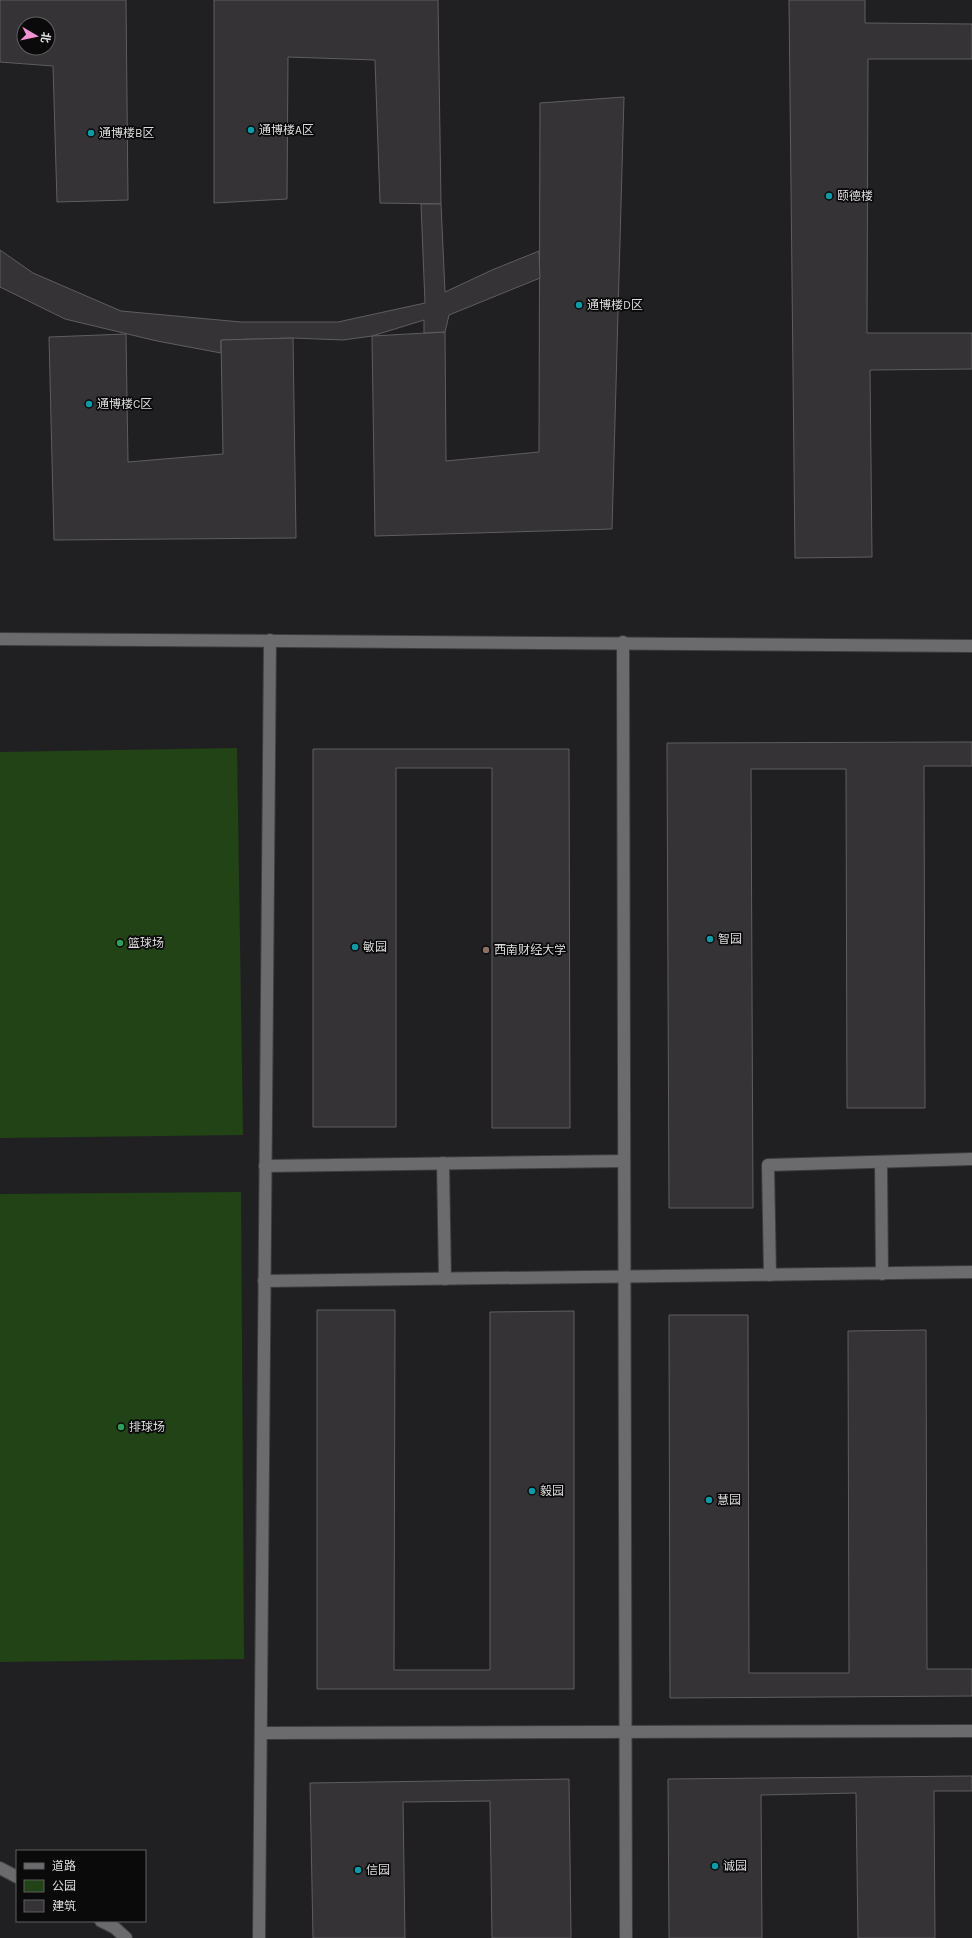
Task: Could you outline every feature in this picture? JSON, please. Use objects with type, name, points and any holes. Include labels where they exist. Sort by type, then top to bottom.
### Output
[{"type":"street","points":[[0,639],[623,642],[972,646]]},
{"type":"street","points":[[259,1938],[270,640]]},
{"type":"street","points":[[623,642],[626,1938]]},
{"type":"street","points":[[770,1275],[768,1165],[972,1159]]},
{"type":"street","points":[[265,1166],[624,1161]]},
{"type":"street","points":[[881,1162],[882,1274]]},
{"type":"street","points":[[443,1163],[444,1279]]},
{"type":"street","points":[[264,1281],[972,1272]]},
{"type":"street","points":[[261,1733],[972,1731]]},
{"type":"street","points":[[0,1868],[16,1876]]},
{"type":"street","points":[[103,1922],[115,1928],[126,1938]]},
{"type":"green space","name":"篮球场","points":[[237,748],[243,1135],[0,1138],[0,752]]},
{"type":"green space","name":"排球场","points":[[241,1192],[244,1659],[0,1662],[0,1194]]},
{"type":"building","name":"通博楼B区","points":[[0,0],[126,0],[128,200],[57,202],[53,66],[0,62]]},
{"type":"building","name":"通博楼A区","points":[[214,0],[438,0],[441,204],[380,203],[375,60],[288,57],[287,199],[214,203]]},
{"type":"building","name":"颐德楼","points":[[789,0],[865,0],[865,23],[972,24],[972,59],[868,59],[867,333],[972,333],[972,369],[870,370],[872,557],[795,558]]},
{"type":"building","name":"通博楼D区","points":[[624,97],[612,529],[375,536],[372,336],[445,332],[446,461],[539,452],[540,103]]},
{"type":"building","points":[[421,204],[441,204],[445,292],[492,270],[539,251],[540,278],[449,315],[445,332],[424,333],[424,320],[372,336],[343,340],[293,338],[221,340],[221,353],[157,341],[65,319],[0,287],[0,250],[33,273],[121,311],[241,322],[338,322],[425,303]]},
{"type":"building","name":"通博楼C区","points":[[126,334],[128,462],[223,454],[221,340],[293,338],[296,538],[54,540],[49,337]]},
{"type":"building","name":"智园","points":[[972,742],[972,766],[924,766],[925,1108],[847,1108],[846,769],[751,769],[753,1208],[669,1208],[667,743]]},
{"type":"building","name":"敏园","points":[[313,749],[569,749],[570,1128],[492,1128],[492,768],[396,768],[396,1127],[313,1127]]},
{"type":"building","name":"毅园","points":[[317,1310],[395,1310],[394,1670],[490,1670],[490,1312],[574,1311],[574,1689],[317,1689]]},
{"type":"building","name":"慧园","points":[[669,1315],[748,1315],[749,1673],[849,1673],[848,1331],[926,1330],[927,1669],[972,1669],[972,1696],[670,1698]]},
{"type":"building","name":"诚园","points":[[972,1776],[972,1791],[934,1791],[935,1938],[858,1938],[856,1793],[761,1795],[762,1938],[669,1938],[668,1779]]},
{"type":"building","name":"信园","points":[[569,1779],[571,1938],[492,1938],[490,1801],[403,1802],[405,1938],[313,1938],[310,1783]]},
{"type":"place","name":"通博楼A区","points":[[251,130]]},
{"type":"place","name":"通博楼B区","points":[[91,133]]},
{"type":"place","name":"颐德楼","points":[[829,196]]},
{"type":"place","name":"通博楼D区","points":[[579,305]]},
{"type":"place","name":"通博楼C区","points":[[89,404]]},
{"type":"place","name":"智园","points":[[710,939]]},
{"type":"place","name":"篮球场","points":[[120,943]]},
{"type":"place","name":"敏园","points":[[355,947]]},
{"type":"place","name":"西南财经大学","points":[[486,950]]},
{"type":"place","name":"排球场","points":[[121,1427]]},
{"type":"place","name":"毅园","points":[[532,1491]]},
{"type":"place","name":"慧园","points":[[709,1500]]},
{"type":"place","name":"诚园","points":[[715,1866]]},
{"type":"place","name":"信园","points":[[358,1870]]}]
